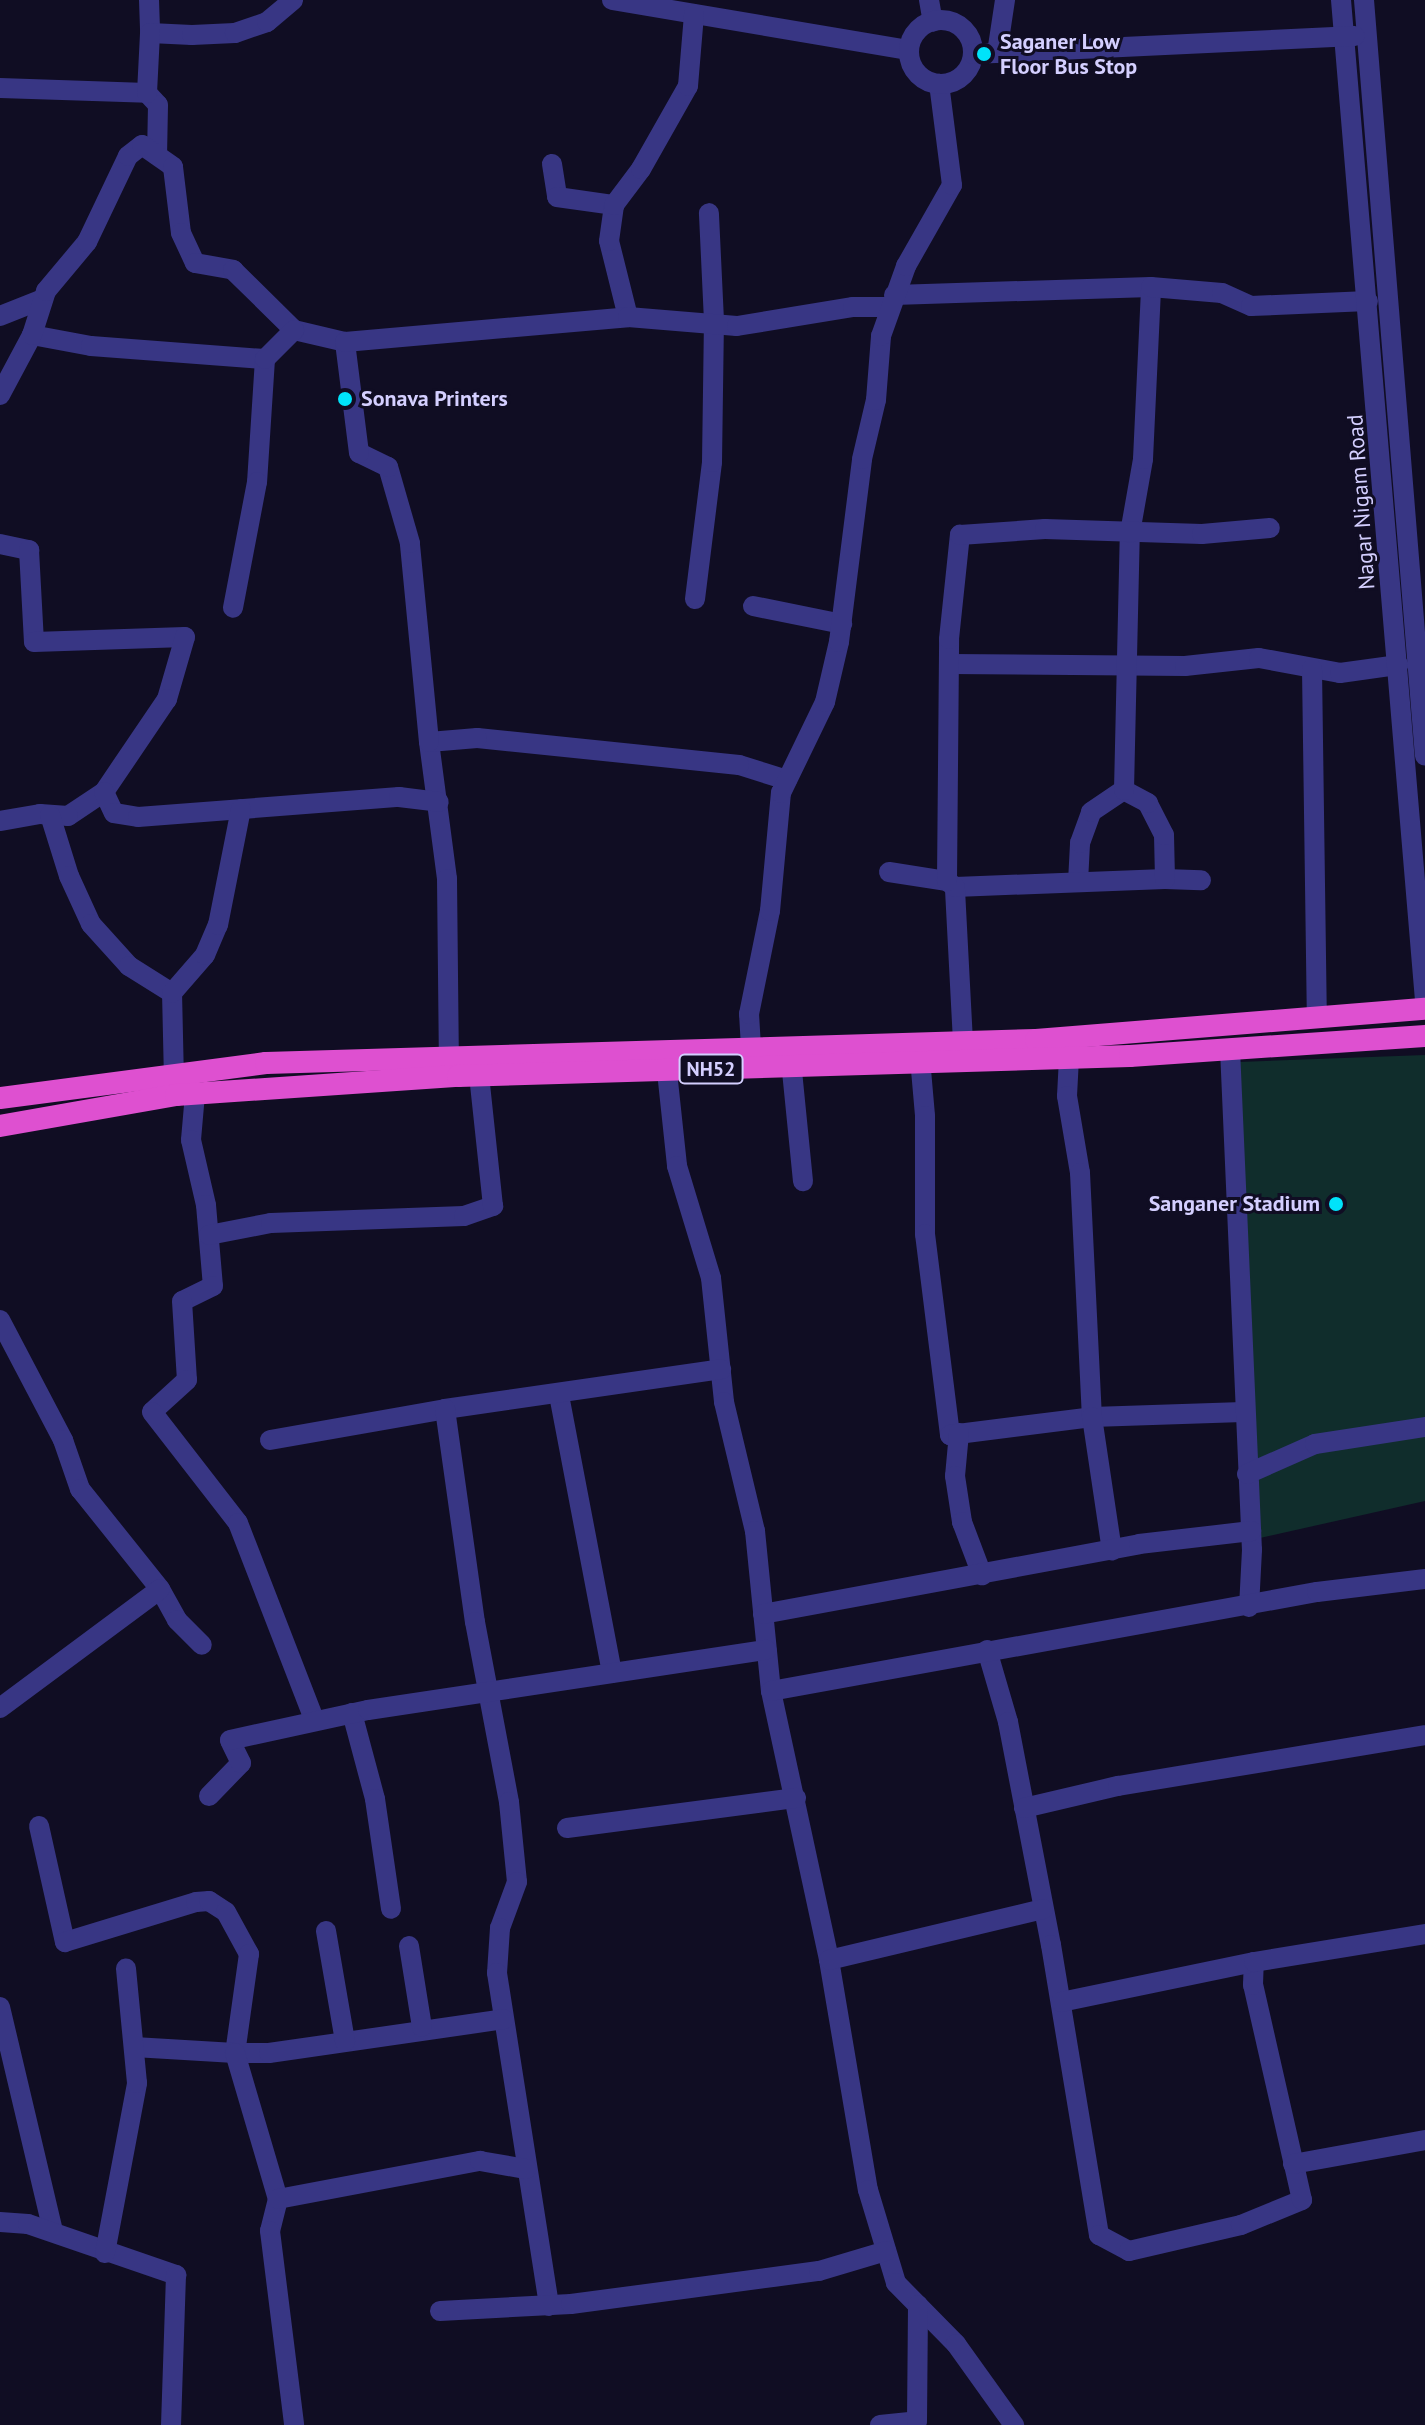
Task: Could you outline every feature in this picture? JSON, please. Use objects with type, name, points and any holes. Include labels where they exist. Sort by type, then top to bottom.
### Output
[{"type":"highway","name":"NH52","points":[[920,1054],[963,1042],[1425,1009]]},
{"type":"highway","name":"NH52","points":[[0,1126],[195,1094],[665,1061],[920,1054],[1069,1058],[1425,1036]]},
{"type":"highway","name":"NH52","points":[[0,1098],[174,1078],[266,1063],[449,1058],[665,1061]]},
{"type":"street","points":[[149,0],[147,93],[158,105],[157,155]]},
{"type":"street","points":[[150,33],[235,33],[267,22],[293,0]]},
{"type":"street","points":[[612,0],[909,50]]},
{"type":"street","points":[[929,0],[933,22]]},
{"type":"street","points":[[997,53],[1005,0]]},
{"type":"street","name":"Nagar Nigam Road","points":[[1341,0],[1425,1001]]},
{"type":"street","name":"Nagar Nigam Road","points":[[1364,0],[1425,756]]},
{"type":"street","points":[[628,317],[609,241],[614,205],[641,169],[688,86],[694,14]]},
{"type":"street","points":[[933,22],[955,24],[965,31],[973,54],[962,76],[939,84],[916,74],[909,50],[919,28],[933,22]]},
{"type":"street","points":[[973,54],[1367,36]]},
{"type":"street","points":[[753,1058],[749,1014],[770,911],[781,793],[825,702],[842,624],[862,459],[876,400],[881,336],[892,301],[952,185],[939,84]]},
{"type":"street","points":[[0,88],[147,93]]},
{"type":"street","points":[[0,395],[32,335],[43,299],[94,230],[128,156],[142,145],[173,167],[181,233],[195,263],[233,270],[294,330],[345,342],[628,317],[714,321],[737,326],[892,301],[1151,287],[1222,293],[1251,306],[1368,301]]},
{"type":"street","points":[[552,164],[557,197],[614,205]]},
{"type":"street","points":[[695,599],[712,462],[714,321],[709,213]]},
{"type":"street","points":[[1124,790],[1130,533],[1143,459],[1151,287]]},
{"type":"street","points":[[0,316],[43,299]]},
{"type":"street","points":[[233,608],[257,482],[265,359],[294,330]]},
{"type":"street","points":[[32,335],[91,346],[265,359]]},
{"type":"street","points":[[345,342],[359,453],[388,467],[410,543],[429,742],[447,879],[449,1058]]},
{"type":"street","points":[[963,1042],[951,884],[949,664],[960,535],[1045,529],[1130,533],[1270,528]]},
{"type":"street","points":[[0,544],[29,550],[34,642],[185,637],[167,699],[104,792],[68,816],[0,821]]},
{"type":"street","points":[[753,606],[842,624]]},
{"type":"street","points":[[949,664],[1127,666],[1259,658],[1340,673],[1398,665]]},
{"type":"street","points":[[1312,669],[1317,1018]]},
{"type":"street","points":[[429,742],[477,738],[739,765],[787,780]]},
{"type":"street","points":[[1124,790],[1148,803],[1164,835],[1165,879]]},
{"type":"street","points":[[1078,882],[1080,843],[1091,812],[1124,790]]},
{"type":"street","points":[[104,792],[114,813],[138,817],[399,797],[439,802]]},
{"type":"street","points":[[174,1078],[172,993],[205,955],[218,925],[241,809]]},
{"type":"street","points":[[50,815],[69,876],[91,924],[129,966],[172,993]]},
{"type":"street","points":[[889,872],[951,884],[1201,880]]},
{"type":"street","points":[[1230,1049],[1243,1307],[1243,1412],[1251,1531],[1249,1607]]},
{"type":"street","points":[[920,1054],[925,1234],[937,1352],[950,1435],[1092,1417],[1243,1412]]},
{"type":"street","points":[[790,1057],[803,1181]]},
{"type":"street","points":[[1069,1058],[1067,1096],[1080,1173],[1092,1417],[1112,1551]]},
{"type":"street","points":[[665,1061],[677,1166],[711,1278],[721,1369],[755,1531],[771,1691],[829,1960],[868,2190],[896,2283],[956,2344],[1014,2425]]},
{"type":"street","points":[[209,1235],[271,1223],[464,1216],[493,1206],[479,1075]]},
{"type":"street","points":[[195,1094],[191,1140],[209,1235],[213,1286],[182,1301],[187,1380],[152,1412],[238,1523],[314,1719]]},
{"type":"street","points":[[0,1320],[63,1440],[80,1489],[160,1589],[177,1620],[202,1645]]},
{"type":"street","points":[[270,1440],[445,1409],[559,1395],[721,1369]]},
{"type":"street","points":[[559,1395],[612,1673]]},
{"type":"street","points":[[445,1409],[488,1692],[509,1802],[517,1882],[500,1928],[497,1973],[549,2306]]},
{"type":"street","points":[[1247,1474],[1315,1444],[1425,1427]]},
{"type":"street","points":[[959,1433],[955,1476],[962,1522],[982,1575]]},
{"type":"street","points":[[763,1614],[1112,1551],[1251,1531]]},
{"type":"street","points":[[771,1691],[987,1650],[1425,1579]]},
{"type":"street","points":[[0,1708],[160,1589]]},
{"type":"street","points":[[209,1796],[241,1763],[230,1740],[314,1719],[767,1650]]},
{"type":"street","points":[[987,1650],[1024,1808],[1061,2002],[1099,2235],[1129,2251],[1241,2225],[1302,2200],[1253,1985],[1254,1962]]},
{"type":"street","points":[[352,1713],[375,1799],[391,1909]]},
{"type":"street","points":[[1024,1808],[1118,1786],[1425,1735]]},
{"type":"street","points":[[567,1828],[796,1798]]},
{"type":"street","points":[[39,1826],[65,1942],[196,1902],[209,1901],[226,1912],[249,1954],[235,2053],[278,2199],[270,2231],[294,2425]]},
{"type":"street","points":[[829,1960],[1043,1909]]},
{"type":"street","points":[[326,1931],[345,2041]]},
{"type":"street","points":[[1061,2002],[1254,1962],[1425,1934]]},
{"type":"street","points":[[409,1946],[422,2027]]},
{"type":"street","points":[[105,2253],[137,2083],[126,1969]]},
{"type":"street","points":[[0,2007],[53,2232]]},
{"type":"street","points":[[134,2047],[269,2053],[422,2027],[504,2019]]},
{"type":"street","points":[[1293,2164],[1425,2140]]},
{"type":"street","points":[[278,2199],[480,2161],[526,2169]]},
{"type":"street","points":[[0,2222],[53,2232],[105,2253],[176,2275],[171,2425]]},
{"type":"street","points":[[440,2311],[549,2306],[819,2271],[886,2251]]},
{"type":"street","points":[[880,2425],[917,2421],[918,2305]]},
{"type":"green space","name":"Sanganer Stadium","points":[[1425,1055],[1425,1501],[1260,1538],[1239,1062]]},
{"type":"place","name":"Saganer Low Floor Bus Stop","points":[[984,54]]},
{"type":"place","name":"Sonava Printers","points":[[345,399]]},
{"type":"place","name":"Sanganer Stadium","points":[[1336,1204]]}]
